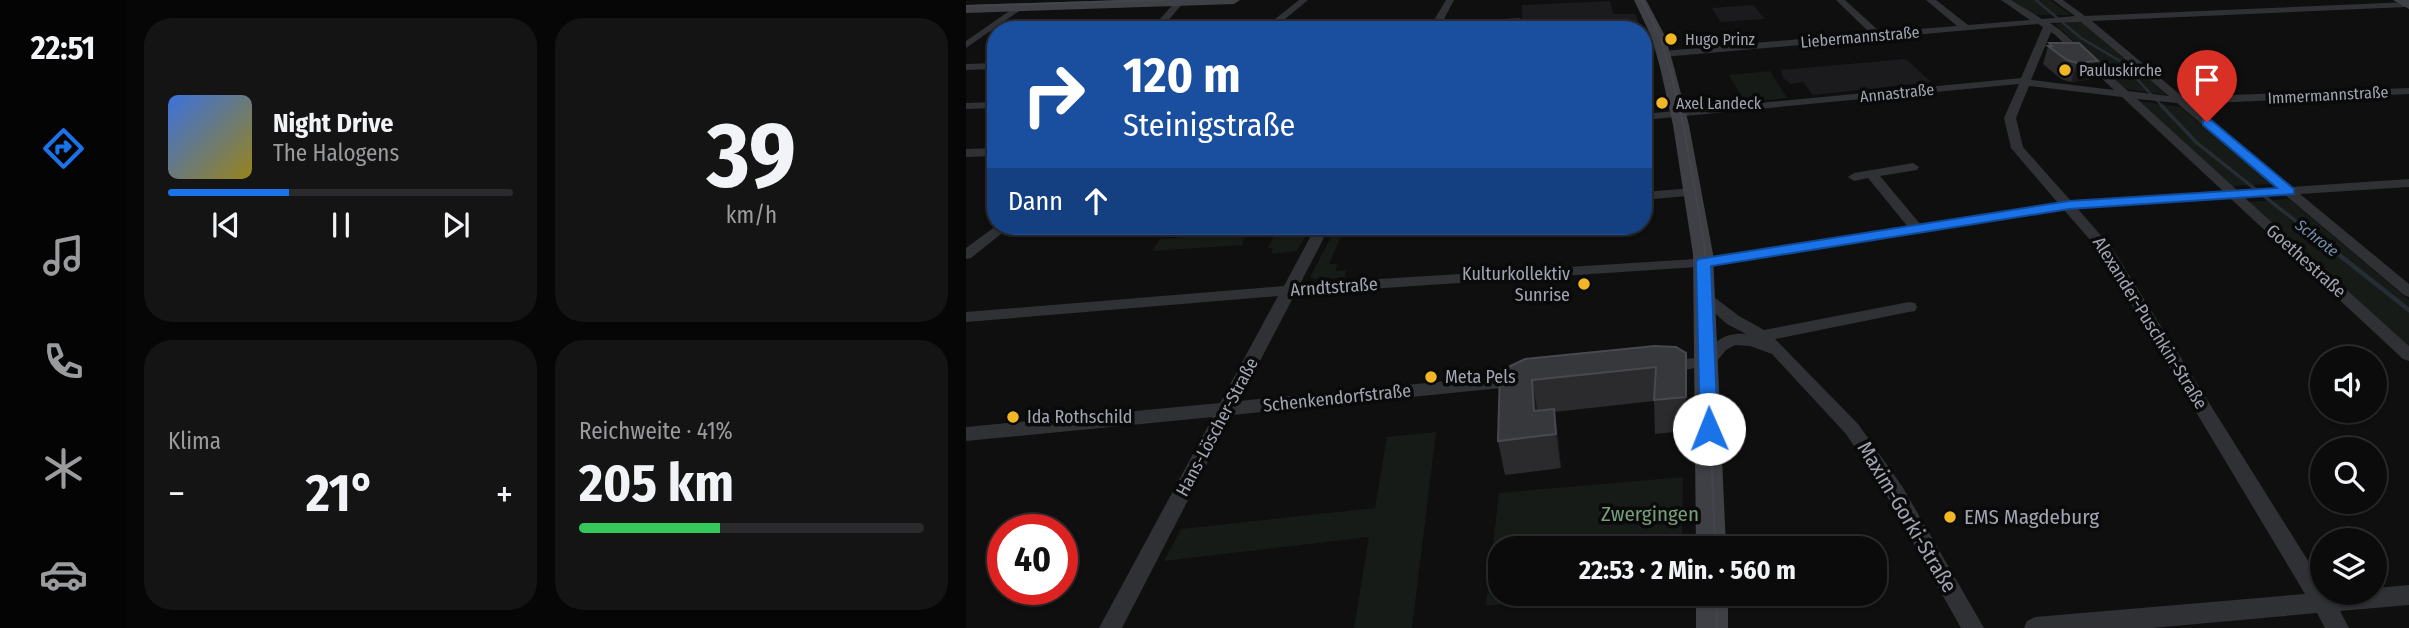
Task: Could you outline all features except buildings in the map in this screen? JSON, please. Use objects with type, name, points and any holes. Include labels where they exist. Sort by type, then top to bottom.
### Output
[{"type":"street","points":[[966,3],[1063,0]]},
{"type":"street","points":[[966,9],[1234,0]]},
{"type":"street","points":[[1277,21],[1304,0]]},
{"type":"street","points":[[1439,21],[1450,0]]},
{"type":"street","points":[[1640,0],[1649,21]]},
{"type":"street","points":[[1840,0],[1877,36]]},
{"type":"street","points":[[1930,0],[1966,28]]},
{"type":"street","points":[[2005,0],[2052,22]]},
{"type":"street","points":[[2057,0],[2409,292]]},
{"type":"street","points":[[1163,21],[1181,2]]},
{"type":"street","name":"Liebermannstraße","points":[[1664,54],[2082,19],[2405,3]]},
{"type":"street","points":[[1001,21],[1021,7]]},
{"type":"street","name":"Alexander-Puschkin-Straße","points":[[2052,22],[2010,118],[2018,152],[2069,205],[2105,248],[2310,583]]},
{"type":"street","name":"Goethestraße","points":[[2052,22],[2057,32],[2409,355]]},
{"type":"street","points":[[1652,27],[1664,54],[1678,115],[1703,262],[1711,536]]},
{"type":"street","points":[[966,45],[987,30]]},
{"type":"street","points":[[966,67],[987,66]]},
{"type":"street","name":"Annastraße","points":[[1652,116],[2027,81],[2163,99]]},
{"type":"street","name":"Immermannstraße","points":[[2163,99],[2202,101],[2409,91]]},
{"type":"street","points":[[966,106],[987,105]]},
{"type":"street","points":[[966,153],[987,152]]},
{"type":"street","points":[[1854,177],[1913,167]]},
{"type":"street","points":[[1871,174],[1918,230]]},
{"type":"street","name":"Arndtstraße","points":[[966,317],[1287,290],[1703,262],[2069,205],[2409,183]]},
{"type":"street","points":[[1652,195],[1693,192]]},
{"type":"street","points":[[966,255],[992,235]]},
{"type":"street","name":"Hans-Löscher-Straße","points":[[1110,628],[1317,235]]},
{"type":"street","name":"Maxim-Gorki-Straße","points":[[1705,297],[1733,320],[1762,336],[1778,349],[1852,429],[1879,466],[1973,628]]},
{"type":"street","points":[[1762,336],[1909,307]]},
{"type":"street","points":[[1650,367],[1707,362],[1723,344],[1734,340],[1760,342],[1778,349]]},
{"type":"street","name":"Schenkendorfstraße","points":[[966,434],[1542,378]]},
{"type":"street","points":[[2387,597],[2409,595]]},
{"type":"street","points":[[2035,628],[2310,604]]},
{"type":"street","name":"Alexander-Puschkin-Straße","points":[[2323,605],[2338,628]]},
{"type":"street","points":[[1712,606],[1712,628]]},
{"type":"shaded area","points":[[1610,1],[1613,14],[1635,14],[1638,21],[1522,21],[1522,5]]},
{"type":"shaded area","points":[[1753,5],[1765,19],[1721,22],[1712,8]]},
{"type":"shaded area","points":[[1906,59],[1931,82],[1813,95],[1803,82],[1791,84],[1783,78],[1781,70]]},
{"type":"green space","points":[[2012,0],[2050,0],[2071,15],[2034,15]]},
{"type":"green space","points":[[2081,22],[2167,95],[2126,89],[2055,24]]},
{"type":"green space","points":[[1770,71],[1787,98],[1745,102],[1729,75]]},
{"type":"green space","points":[[2138,101],[2181,107],[2272,184],[2232,186]]},
{"type":"green space","points":[[2289,199],[2409,300],[2409,346],[2249,202]]},
{"type":"green space","points":[[1245,235],[1242,245],[1152,251],[1160,239]]},
{"type":"green space","points":[[1274,235],[1306,235],[1297,251],[1271,254],[1273,248],[1268,248]]},
{"type":"green space","points":[[1332,235],[1342,235],[1329,264],[1337,264],[1336,271],[1347,270],[1344,278],[1310,277]]},
{"type":"green space","points":[[1436,432],[1412,628],[1354,628],[1369,537],[1164,561],[1181,529],[1375,508],[1387,437]]},
{"type":"green space","name":"Zwergingen","points":[[1683,477],[1682,536],[1494,536],[1499,493]]},
{"type":"waterway","name":"Schrote","points":[[2036,0],[2081,38],[2120,61],[2163,107]]},
{"type":"waterway","name":"Schrote","points":[[2161,105],[2197,143],[2321,241]]},
{"type":"waterway","name":"Schrote","points":[[2319,239],[2409,310]]},
{"type":"tram line","points":[[966,6],[1165,0]]},
{"type":"tram line","points":[[1642,0],[1659,34],[1671,72],[1684,128],[1705,249],[1710,412]]},
{"type":"tram line","points":[[1710,410],[1715,536]]},
{"type":"tram line","points":[[1716,606],[1717,628]]},
{"type":"place","name":"Hugo Prinz","points":[[1671,39]]},
{"type":"place","name":"Pauluskirche","points":[[2065,70]]},
{"type":"place","name":"Axel Landeck","points":[[1662,103]]},
{"type":"place","name":"Kulturkollektiv Sunrise","points":[[1584,284]]},
{"type":"place","name":"Meta Pels","points":[[1431,377]]},
{"type":"place","name":"Ida Rothschild","points":[[1013,417]]},
{"type":"place","name":"EMS Magdeburg","points":[[1950,517]]},
{"type":"route","points":[[1709,429],[1703,262],[2069,205],[2289,192],[2207,122]]}]
